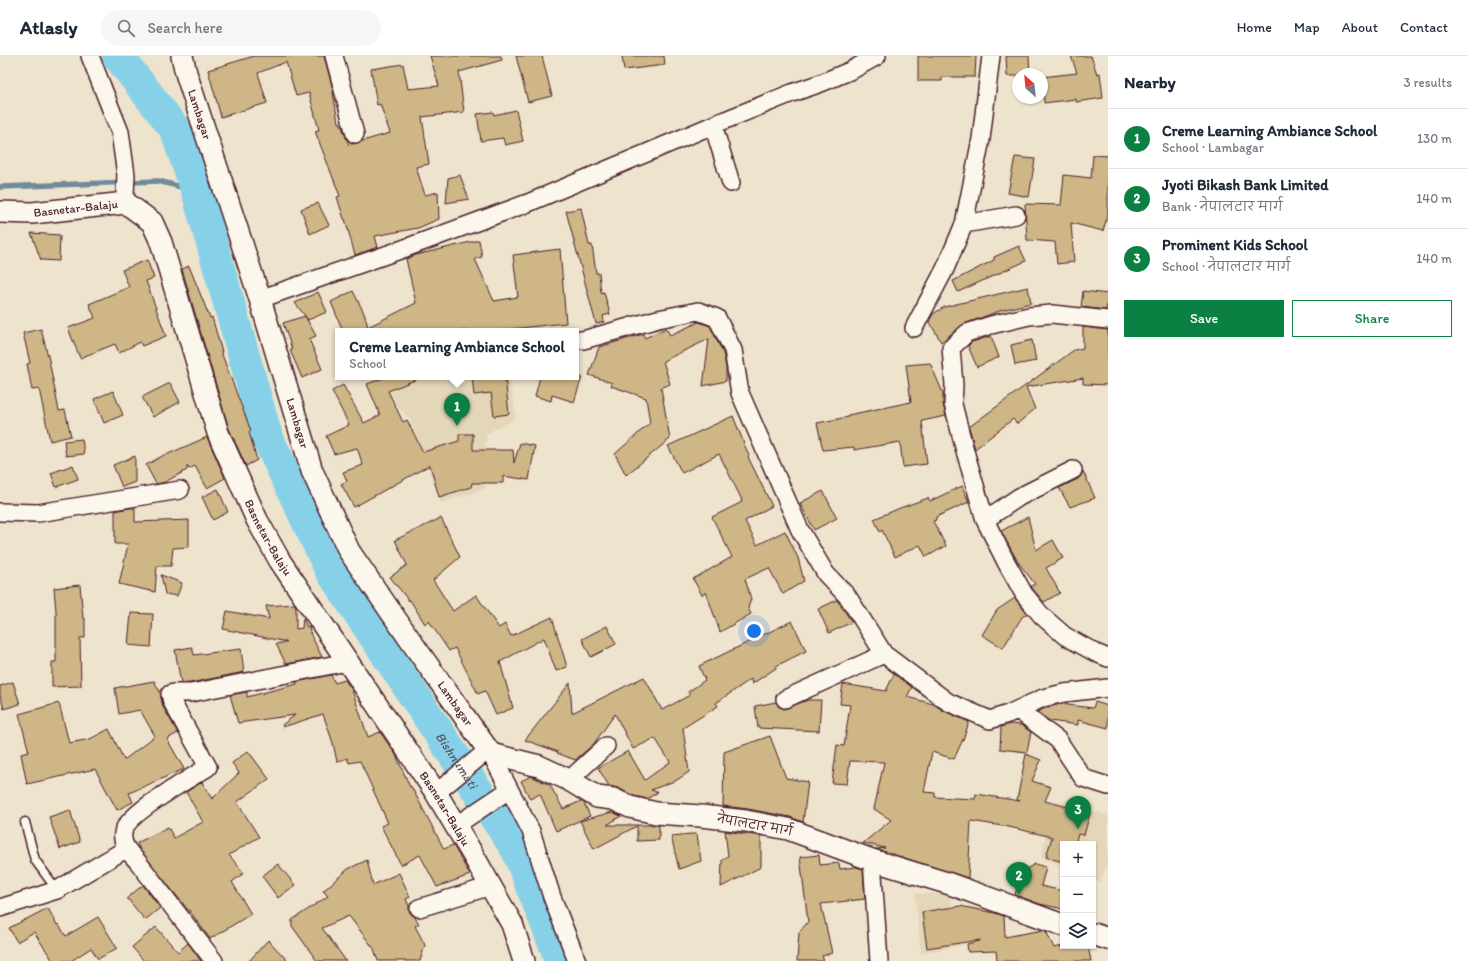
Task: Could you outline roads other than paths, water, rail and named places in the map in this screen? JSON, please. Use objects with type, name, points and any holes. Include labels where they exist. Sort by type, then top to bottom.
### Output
[{"type":"street","points":[[90,56],[120,132],[126,175],[125,199]]},
{"type":"street","name":"Lambagar","points":[[182,56],[260,299],[312,471],[349,551],[485,755]]},
{"type":"street","points":[[334,56],[355,134]]},
{"type":"street","points":[[260,299],[528,203],[792,93],[821,84],[852,70],[877,56]]},
{"type":"street","points":[[914,328],[945,269],[964,224],[981,139],[991,56]]},
{"type":"street","points":[[712,126],[731,183]]},
{"type":"street","name":"Basnetar-Balaju","points":[[0,212],[32,213],[125,199],[152,222],[161,242],[218,433],[257,520],[280,561],[347,662],[441,789],[461,822],[491,886],[512,924],[524,961]]},
{"type":"street","points":[[964,224],[1016,215]]},
{"type":"street","points":[[579,340],[658,319],[698,311],[717,318],[733,350],[740,393],[800,530],[826,574],[848,596],[884,654],[948,702],[990,720],[1018,710],[1042,698],[1064,693],[1108,688]]},
{"type":"street","points":[[1104,652],[1065,636],[1042,616],[1024,594],[1006,562],[985,520],[965,451],[953,404],[954,385],[951,348],[967,333],[990,325],[1029,316],[1052,314],[1108,320]]},
{"type":"street","points":[[985,520],[1019,498],[1073,470]]},
{"type":"street","points":[[0,512],[38,512],[180,490]]},
{"type":"street","points":[[785,699],[884,654]]},
{"type":"street","points":[[214,961],[138,862],[126,849],[122,835],[125,826],[143,810],[162,795],[208,767],[172,702],[170,694],[174,692],[191,693],[347,662]]},
{"type":"street","points":[[1018,710],[1058,740],[1083,778],[1108,786]]},
{"type":"street","points":[[569,780],[606,746]]},
{"type":"street","points":[[441,789],[485,755],[503,794],[531,831],[552,897],[577,961]]},
{"type":"street","name":"नेपालटार मार्ग","points":[[485,755],[539,766],[569,780],[597,797],[613,799],[630,807],[656,813],[738,820],[788,829],[872,860],[950,884],[1060,924]]},
{"type":"street","points":[[461,822],[503,794]]},
{"type":"street","points":[[0,908],[57,890],[126,849]]},
{"type":"street","points":[[872,860],[879,961]]},
{"type":"street","points":[[419,908],[491,886]]},
{"type":"street","points":[[1096,935],[1108,939]]},
{"type":"lane","points":[[24,822],[35,860],[57,890]]},
{"type":"waterway","name":"Bishnumati","points":[[118,56],[175,129],[197,191],[267,437],[331,571],[517,850],[561,961]]},
{"type":"waterway","points":[[0,187],[158,181],[197,191]]},
{"type":"place","name":"Creme Learning Ambiance School","points":[[457,426]]},
{"type":"place","name":"Prominent Kids School","points":[[1078,829]]},
{"type":"place","name":"Jyoti Bikash Bank Limited","points":[[1019,895]]}]
